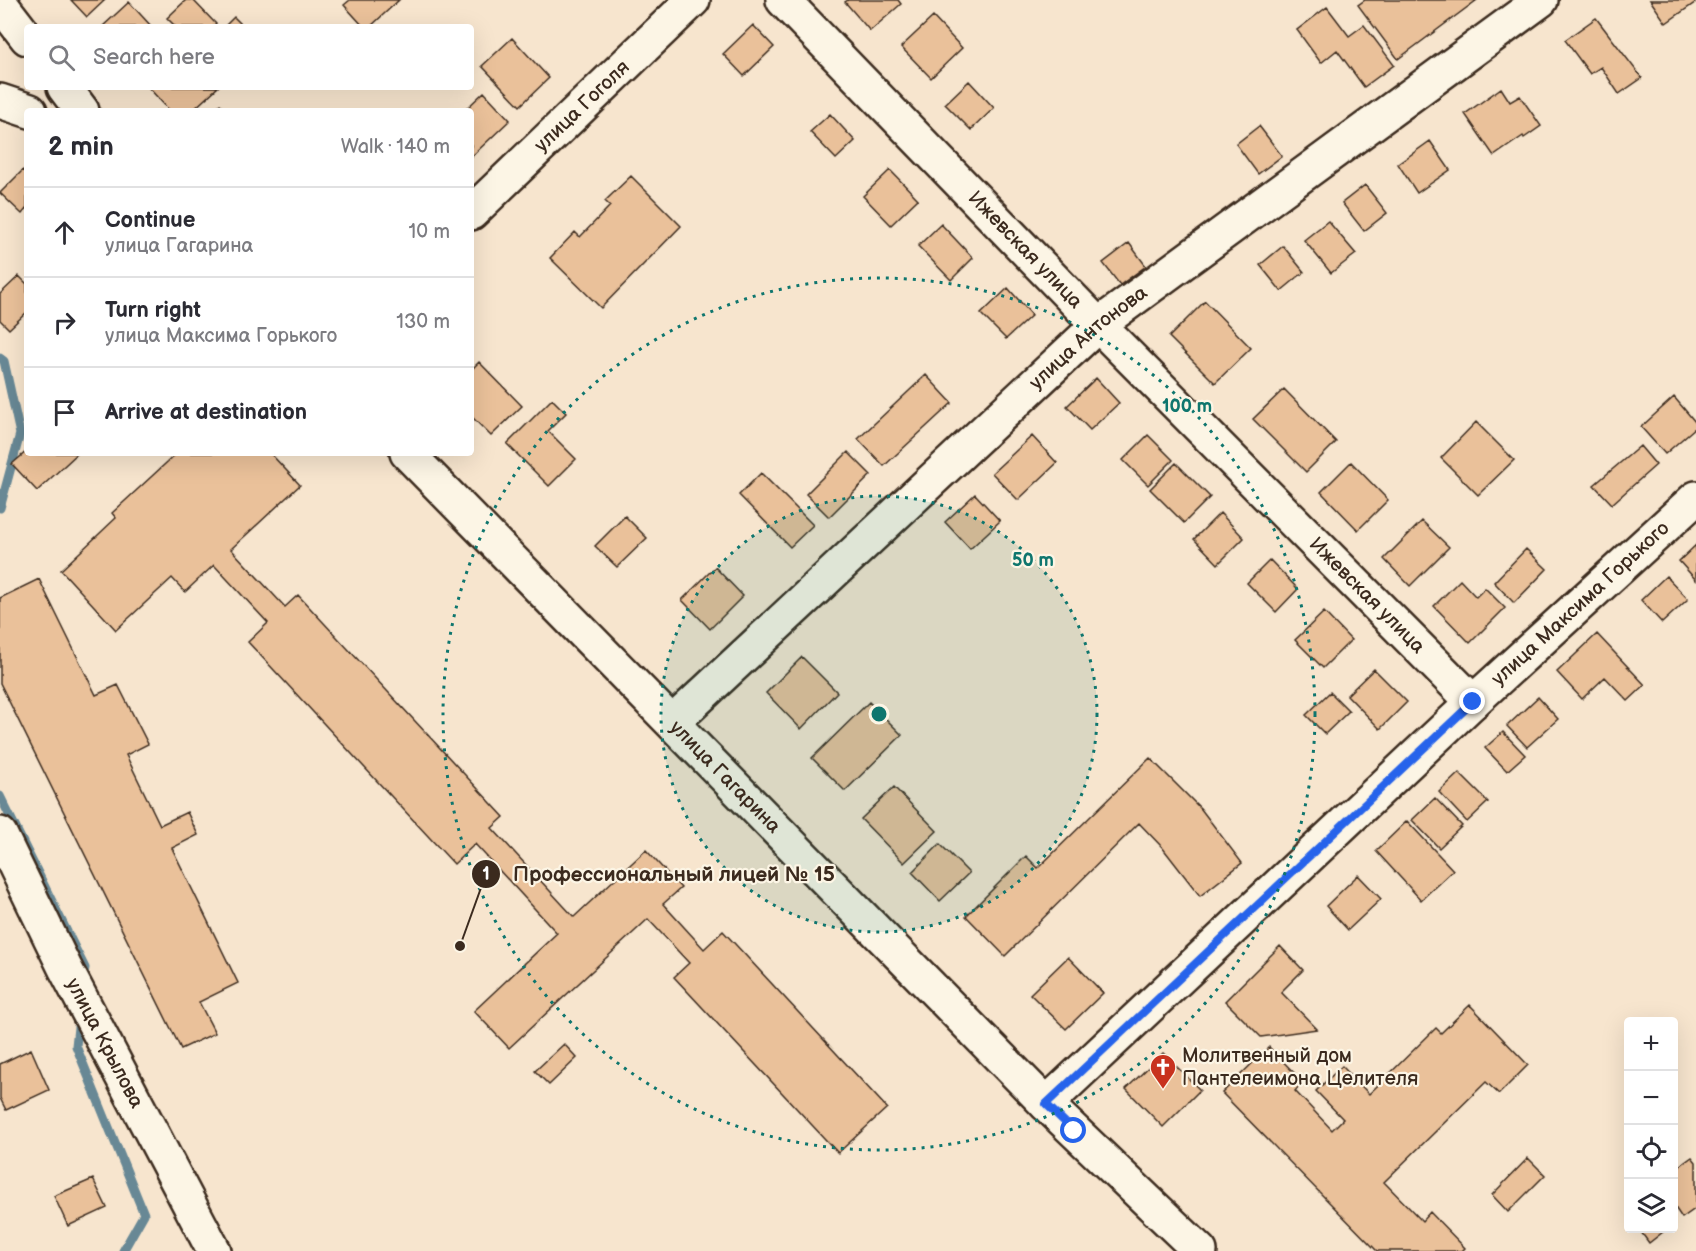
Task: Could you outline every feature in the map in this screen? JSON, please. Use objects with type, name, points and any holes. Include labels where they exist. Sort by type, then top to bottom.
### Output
[{"type":"street","name":"улица Гоголя","points":[[474,210],[693,0]]},
{"type":"street","name":"Ижевская улица","points":[[783,0],[1098,325],[1473,702]]},
{"type":"street","name":"улица Антонова","points":[[673,722],[1098,325],[1541,0]]},
{"type":"street","points":[[0,3],[24,34]]},
{"type":"street","points":[[66,90],[80,108]]},
{"type":"street","points":[[0,101],[24,109]]},
{"type":"street","name":"улица Гагарина","points":[[410,456],[1046,1104],[1200,1251]]},
{"type":"street","name":"улица Максима Горького","points":[[1046,1104],[1473,702],[1696,498]]},
{"type":"street","name":"улица Крылова","points":[[0,834],[71,978],[214,1251]]},
{"type":"building","points":[[71,0],[105,0],[87,17]]},
{"type":"building","points":[[186,0],[193,0],[216,24],[173,24],[167,18]]},
{"type":"building","points":[[350,0],[399,0],[373,24],[361,24],[344,5]]},
{"type":"building","points":[[848,0],[898,0],[901,4],[870,31],[845,2]]},
{"type":"building","points":[[1365,0],[1477,0],[1398,59],[1358,5]]},
{"type":"building","points":[[1650,0],[1696,0],[1696,2],[1666,23]]},
{"type":"building","points":[[129,2],[149,24],[105,24]]},
{"type":"building","points":[[1327,7],[1349,36],[1364,25],[1394,65],[1364,87],[1337,50],[1321,63],[1297,30]]},
{"type":"building","points":[[234,17],[241,24],[227,24]]},
{"type":"building","points":[[933,17],[962,48],[931,78],[901,47]]},
{"type":"building","points":[[1596,18],[1642,78],[1619,94],[1601,67],[1590,74],[1565,40]]},
{"type":"building","points":[[753,25],[774,47],[744,76],[723,54]]},
{"type":"building","points":[[512,38],[549,78],[520,106],[482,66]]},
{"type":"building","points":[[969,81],[994,108],[971,130],[945,104]]},
{"type":"building","points":[[1501,88],[1510,102],[1520,96],[1541,126],[1494,156],[1465,114]]},
{"type":"building","points":[[151,90],[215,90],[195,108],[167,108]]},
{"type":"building","points":[[484,92],[510,120],[474,154],[474,108],[467,108]]},
{"type":"building","points":[[830,114],[855,141],[836,159],[810,132]]},
{"type":"building","points":[[1259,126],[1282,156],[1258,174],[1236,144]]},
{"type":"building","points":[[1430,141],[1450,170],[1417,193],[1398,164]]},
{"type":"building","points":[[890,170],[918,199],[891,225],[863,196]]},
{"type":"building","points":[[24,171],[24,212],[22,214],[0,193]]},
{"type":"building","points":[[631,176],[681,226],[601,308],[550,258],[575,232],[580,237],[610,206],[605,201]]},
{"type":"building","points":[[1365,185],[1387,213],[1364,231],[1342,203]]},
{"type":"building","points":[[1328,221],[1356,254],[1331,273],[1304,240]]},
{"type":"building","points":[[941,224],[973,258],[951,280],[918,246]]},
{"type":"building","points":[[1129,243],[1146,266],[1120,285],[1103,263]]},
{"type":"building","points":[[1283,246],[1304,272],[1281,291],[1260,265]]},
{"type":"building","points":[[19,276],[24,281],[24,315],[9,329],[0,320],[0,294]]},
{"type":"building","points":[[1008,288],[1032,315],[1006,339],[981,314]]},
{"type":"building","points":[[1205,301],[1251,348],[1215,383],[1169,337]]},
{"type":"building","points":[[479,362],[522,406],[491,436],[474,419],[474,367]]},
{"type":"building","points":[[926,375],[952,403],[884,466],[858,439]]},
{"type":"building","points":[[1096,378],[1119,403],[1090,430],[1067,406]]},
{"type":"building","points":[[1284,389],[1336,442],[1306,472],[1253,419]]},
{"type":"building","points":[[1674,397],[1696,423],[1696,427],[1665,454],[1641,427]]},
{"type":"building","points":[[552,399],[566,413],[548,431],[576,459],[549,486],[507,444]]},
{"type":"building","points":[[1476,422],[1514,460],[1478,495],[1441,458]]},
{"type":"building","points":[[1148,435],[1173,460],[1148,485],[1123,460]]},
{"type":"building","points":[[1032,436],[1057,463],[1018,500],[992,473]]},
{"type":"building","points":[[1640,446],[1656,465],[1612,504],[1594,485]]},
{"type":"building","points":[[848,452],[871,475],[829,517],[806,494]]},
{"type":"building","points":[[24,454],[24,456],[75,456],[37,491],[12,464]]},
{"type":"building","points":[[174,456],[273,456],[300,485],[231,549],[285,607],[298,595],[504,817],[492,828],[574,917],[646,850],[681,888],[663,904],[704,949],[723,931],[887,1108],[838,1153],[674,977],[689,963],[648,919],[509,1048],[474,1011],[557,933],[475,844],[454,864],[248,642],[268,623],[214,565],[185,592],[172,578],[116,630],[61,570],[116,518],[112,513]]},
{"type":"building","points":[[1351,462],[1388,500],[1358,530],[1321,492]]},
{"type":"building","points":[[1176,463],[1210,497],[1184,523],[1150,489]]},
{"type":"building","points":[[761,473],[813,525],[790,547],[739,495]]},
{"type":"building","points":[[975,494],[1000,521],[970,549],[945,522]]},
{"type":"building","points":[[1220,513],[1244,538],[1218,564],[1194,539]]},
{"type":"building","points":[[625,516],[647,538],[617,567],[595,546]]},
{"type":"building","points":[[1422,521],[1449,547],[1410,586],[1384,559]]},
{"type":"building","points":[[1696,545],[1696,580],[1679,561]]},
{"type":"building","points":[[1526,549],[1547,569],[1514,603],[1494,582]]},
{"type":"building","points":[[1270,560],[1298,589],[1276,612],[1247,583]]},
{"type":"building","points":[[715,567],[743,596],[710,629],[682,600]]},
{"type":"building","points":[[1666,576],[1688,599],[1662,623],[1641,600]]},
{"type":"building","points":[[39,579],[96,695],[118,685],[148,744],[126,755],[160,825],[187,812],[198,835],[172,848],[238,983],[199,1002],[215,1033],[181,1049],[0,683],[0,598]]},
{"type":"building","points":[[1460,580],[1476,597],[1485,588],[1505,608],[1470,643],[1434,606]]},
{"type":"building","points":[[1324,612],[1351,640],[1323,668],[1295,640]]},
{"type":"building","points":[[1597,634],[1645,685],[1628,701],[1605,677],[1582,699],[1557,672]]},
{"type":"building","points":[[802,657],[837,692],[801,729],[766,693]]},
{"type":"building","points":[[1374,669],[1407,702],[1380,729],[1347,695]]},
{"type":"building","points":[[1330,692],[1349,711],[1325,734],[1306,715]]},
{"type":"building","points":[[1538,697],[1558,719],[1527,747],[1507,726]]},
{"type":"building","points":[[869,702],[902,735],[845,791],[812,758]]},
{"type":"building","points":[[1503,732],[1525,755],[1507,771],[1485,748]]},
{"type":"building","points":[[1150,758],[1201,809],[1242,863],[1200,896],[1162,847],[1139,823],[1005,956],[966,916],[1026,856],[1038,868]]},
{"type":"building","points":[[1459,773],[1488,802],[1467,822],[1439,792]]},
{"type":"building","points":[[894,787],[937,831],[904,863],[861,819]]},
{"type":"building","points":[[1435,798],[1462,826],[1439,848],[1412,820]]},
{"type":"building","points":[[1407,821],[1453,870],[1421,900],[1376,851]]},
{"type":"building","points":[[940,844],[969,873],[940,901],[912,872]]},
{"type":"building","points":[[1358,875],[1381,899],[1348,930],[1326,906]]},
{"type":"building","points":[[1280,946],[1303,970],[1281,992],[1317,1029],[1261,1037],[1225,1001]]},
{"type":"building","points":[[1068,957],[1103,993],[1066,1029],[1030,994]]},
{"type":"building","points":[[1470,1005],[1528,1065],[1499,1094],[1486,1082],[1384,1182],[1422,1221],[1430,1212],[1465,1248],[1462,1251],[1377,1251],[1222,1093],[1269,1047],[1303,1082],[1295,1091],[1332,1130],[1343,1119],[1316,1091],[1342,1066],[1369,1094],[1436,1028],[1441,1033]]},
{"type":"building","points":[[564,1044],[577,1058],[549,1085],[535,1071]]},
{"type":"building","points":[[31,1049],[49,1090],[6,1110],[0,1098],[0,1064]]},
{"type":"building","name":"Молитвенный дом Пантелеимона Целителя","points":[[1163,1053],[1200,1090],[1163,1127],[1126,1089]]},
{"type":"building","points":[[1692,1157],[1696,1162],[1696,1208],[1682,1218],[1678,1212],[1678,1167]]},
{"type":"building","points":[[1528,1158],[1545,1175],[1508,1212],[1492,1195]]},
{"type":"building","points":[[93,1179],[107,1208],[68,1226],[54,1196]]},
{"type":"building","points":[[1642,1233],[1662,1233],[1649,1243]]},
{"type":"waterway","points":[[0,358],[4,361],[20,434],[0,508]]},
{"type":"waterway","points":[[0,796],[85,968],[83,980]]},
{"type":"waterway","points":[[79,1018],[76,1046],[144,1214],[123,1251]]},
{"type":"place","name":"Профессиональный лицей № 15","points":[[460,946]]},
{"type":"place","name":"Молитвенный дом Пантелеимона Целителя","points":[[1163,1090]]},
{"type":"route","points":[[1074,1131],[1046,1104],[1473,702]]}]
